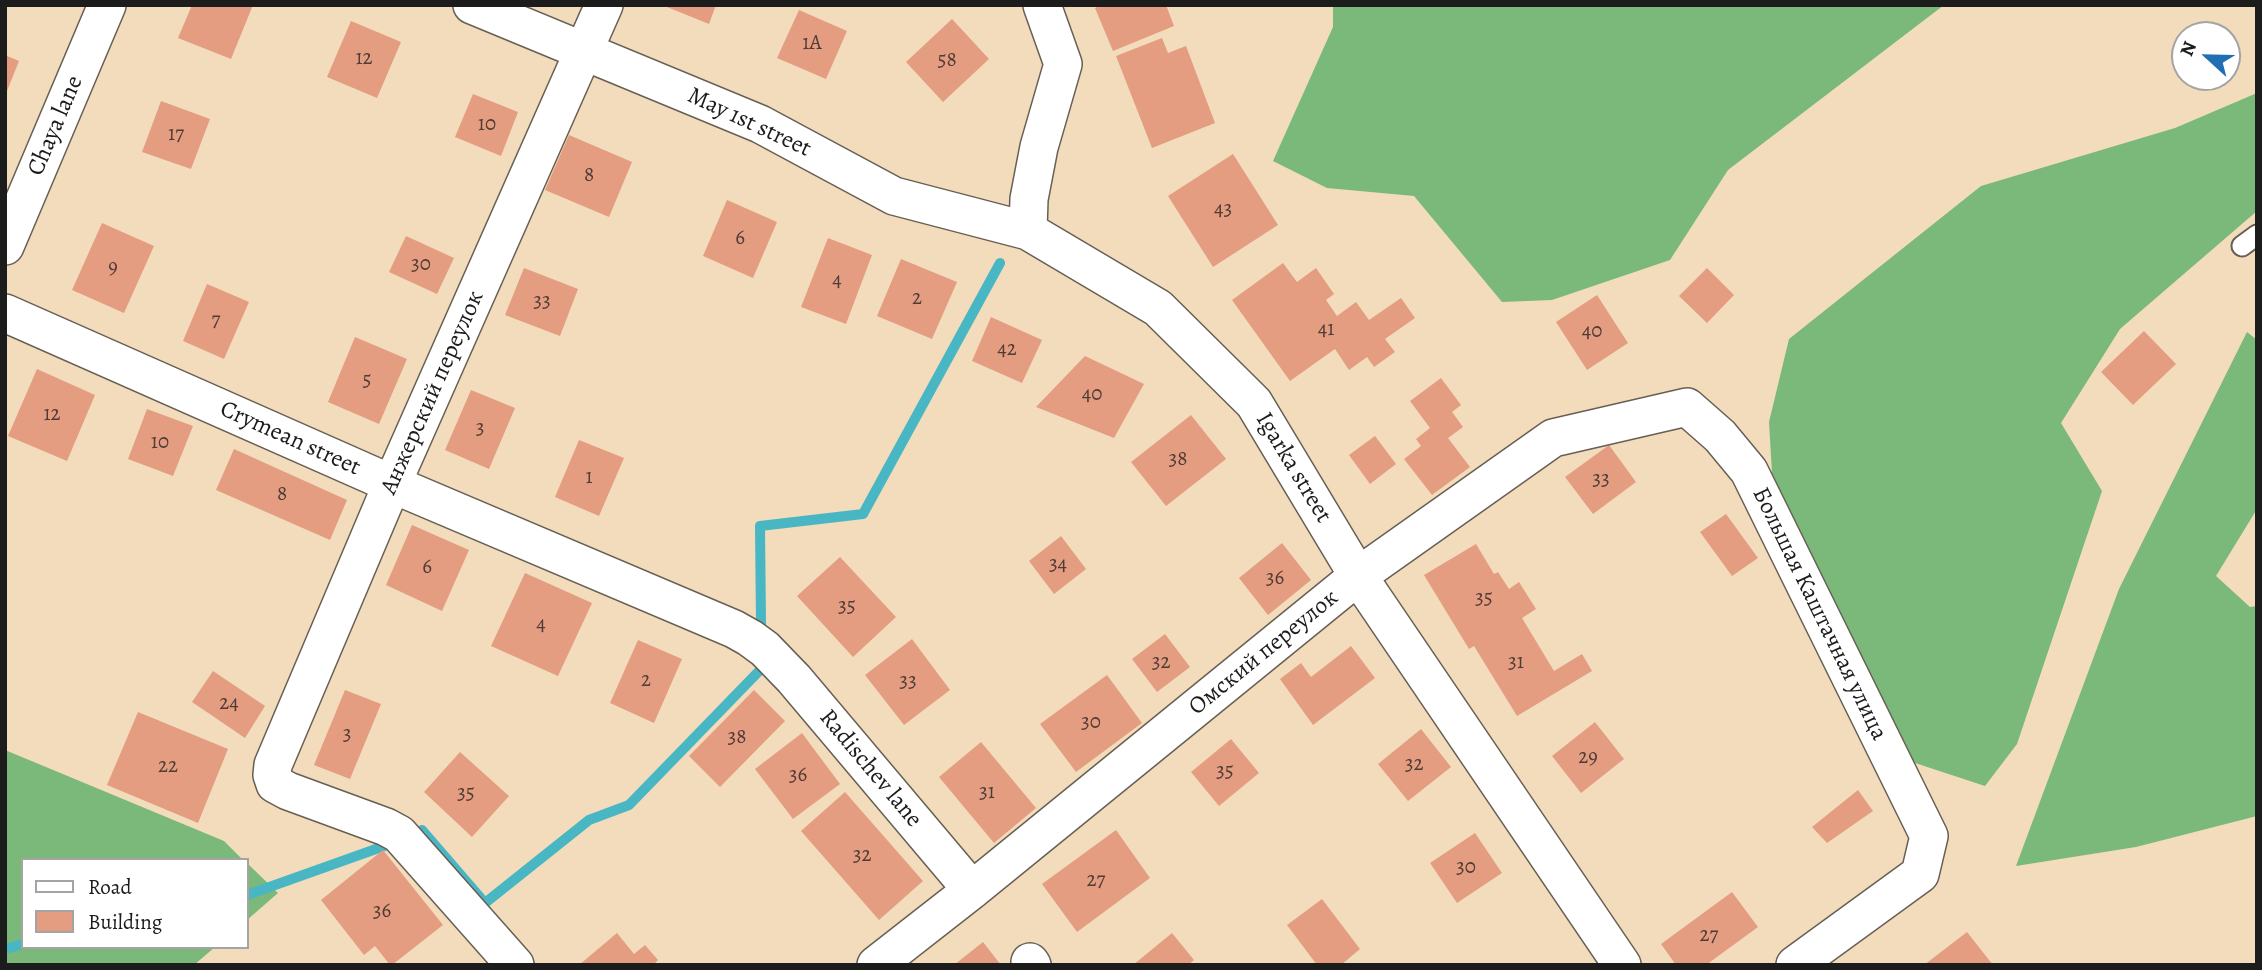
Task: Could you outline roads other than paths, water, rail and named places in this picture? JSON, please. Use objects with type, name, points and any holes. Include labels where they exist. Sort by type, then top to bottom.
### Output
[{"type":"street","name":"Chaya lane","points":[[5,246],[107,5]]},
{"type":"street","name":"May 1st street","points":[[472,5],[760,124],[894,196],[1028,231]]},
{"type":"street","name":"Анжерский переулок","points":[[515,965],[399,834],[275,784],[272,775],[273,765],[393,484],[604,5]]},
{"type":"street","points":[[1028,231],[1029,199],[1039,147],[1063,64],[1042,5]]},
{"type":"street","name":"Igarka street","points":[[1028,231],[1158,308],[1254,403],[1358,576],[1622,965]]},
{"type":"street","name":"Crymean street","points":[[5,313],[393,484],[734,629],[765,649]]},
{"type":"street","name":"Омский переулок","points":[[876,965],[1358,576],[1553,438],[1687,407]]},
{"type":"street","name":"Большая Каштачная улица","points":[[1687,407],[1720,436],[1749,471],[1929,836],[1920,874],[1795,965]]},
{"type":"street","name":"Radischev lane","points":[[765,649],[794,679],[972,890]]},
{"type":"waterway","points":[[761,624],[760,526],[863,514],[1000,263]]},
{"type":"waterway","points":[[422,830],[485,903],[589,820],[629,805],[762,668]]},
{"type":"waterway","points":[[248,895],[390,844]]},
{"type":"waterway","points":[[5,949],[21,945]]}]
